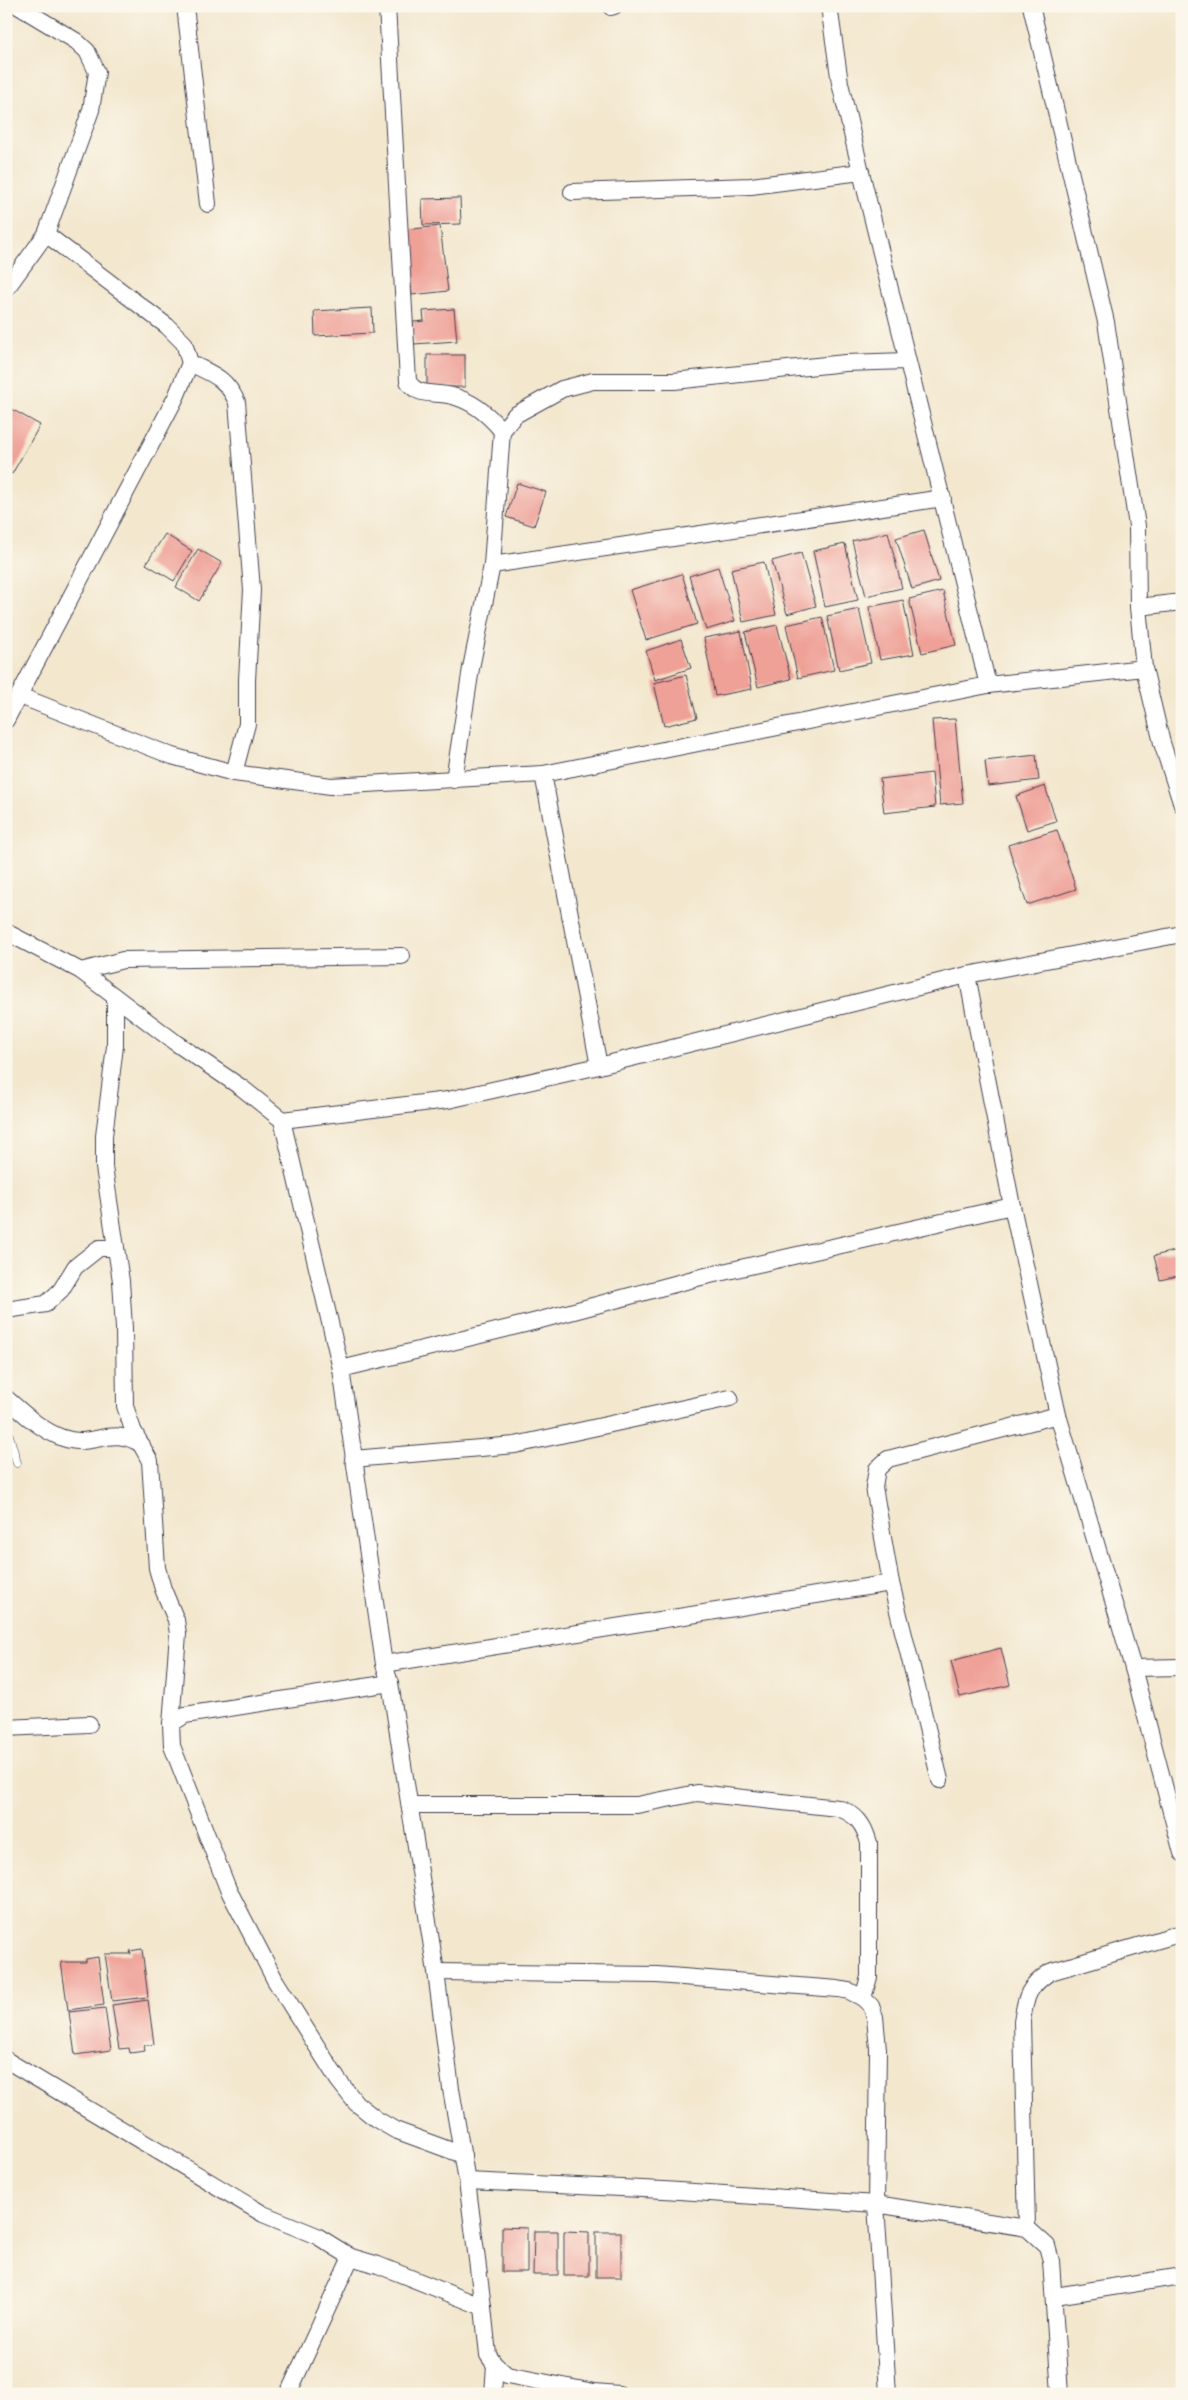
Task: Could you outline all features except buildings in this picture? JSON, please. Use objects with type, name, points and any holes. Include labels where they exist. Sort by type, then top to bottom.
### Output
[{"type":"street","points":[[6,289],[46,234],[90,110],[97,72],[87,51],[76,41],[18,6]]},
{"type":"street","points":[[186,6],[208,204]]},
{"type":"street","points":[[387,6],[408,381],[411,388],[418,392],[452,396],[479,408],[492,418],[502,431]]},
{"type":"street","points":[[829,6],[840,83],[907,362],[943,498],[988,685]]},
{"type":"street","points":[[1031,6],[1106,322],[1137,526],[1138,607],[1144,668],[1162,743],[1182,805]]},
{"type":"street","points":[[572,192],[751,186],[861,172]]},
{"type":"street","points":[[6,720],[176,397],[190,363],[184,343],[168,326],[46,234]]},
{"type":"street","points":[[454,780],[471,668],[492,565],[502,431],[515,415],[562,389],[593,381],[674,381],[844,362],[907,362]]},
{"type":"street","points":[[190,363],[229,386],[237,402],[252,599],[247,680],[247,724],[234,773]]},
{"type":"street","points":[[492,565],[943,498]]},
{"type":"street","points":[[1138,607],[1182,602]]},
{"type":"street","points":[[20,696],[172,756],[234,773],[331,786],[543,774],[988,685],[1144,668]]},
{"type":"street","points":[[543,774],[598,1066]]},
{"type":"street","points":[[6,932],[81,971],[176,1043],[242,1088],[282,1120],[341,1370],[384,1664],[390,1683],[411,1805],[436,1972],[451,2089],[467,2181],[488,2355],[495,2365],[508,2375],[594,2392],[619,2394]]},
{"type":"street","points":[[282,1120],[448,1100],[598,1066],[966,974],[1182,934]]},
{"type":"street","points":[[81,971],[123,960],[402,956]]},
{"type":"street","points":[[966,974],[1012,1206],[1058,1415],[1133,1668],[1182,1853]]},
{"type":"street","points":[[115,997],[116,1046],[104,1136],[104,1167],[121,1281],[125,1406],[133,1430],[150,1461],[157,1568],[176,1620],[178,1634],[171,1724],[172,1746],[228,1889],[275,1980],[316,2048],[356,2103],[376,2119],[395,2130],[462,2155]]},
{"type":"street","points":[[341,1370],[533,1322],[697,1278],[1012,1206]]},
{"type":"street","points":[[6,1310],[46,1304],[61,1290],[75,1267],[93,1252],[99,1248],[116,1248]]},
{"type":"street","points":[[6,1398],[26,1416],[64,1439],[83,1441],[119,1435],[130,1437],[143,1446]]},
{"type":"street","points":[[354,1459],[515,1445],[730,1398]]},
{"type":"street","points":[[940,1780],[890,1582],[874,1487],[877,1469],[888,1459],[1058,1415]]},
{"type":"street","points":[[384,1664],[890,1582]]},
{"type":"street","points":[[1133,1668],[1182,1667]]},
{"type":"street","points":[[171,1724],[185,1715],[390,1683]]},
{"type":"street","points":[[6,1728],[89,1724]]},
{"type":"street","points":[[411,1805],[637,1805],[697,1793],[838,1808],[851,1812],[865,1828],[869,1843],[870,1977],[863,1998]]},
{"type":"street","points":[[1027,2228],[1022,2020],[1026,1995],[1038,1980],[1050,1972],[1182,1932]]},
{"type":"street","points":[[436,1972],[657,1976],[838,1988],[850,1991],[863,1998],[871,2006],[876,2017],[878,2049],[876,2204],[888,2394]]},
{"type":"street","points":[[6,2060],[263,2214],[317,2236],[351,2257],[378,2265],[483,2308]]},
{"type":"street","points":[[467,2181],[664,2190],[876,2204],[1027,2228],[1047,2246],[1055,2296],[1060,2394]]},
{"type":"street","points":[[288,2394],[351,2257]]},
{"type":"street","points":[[1055,2296],[1182,2276]]},
{"type":"street","points":[[493,2394],[495,2365]]},
{"type":"lane","points":[[6,1425],[17,1464]]}]
